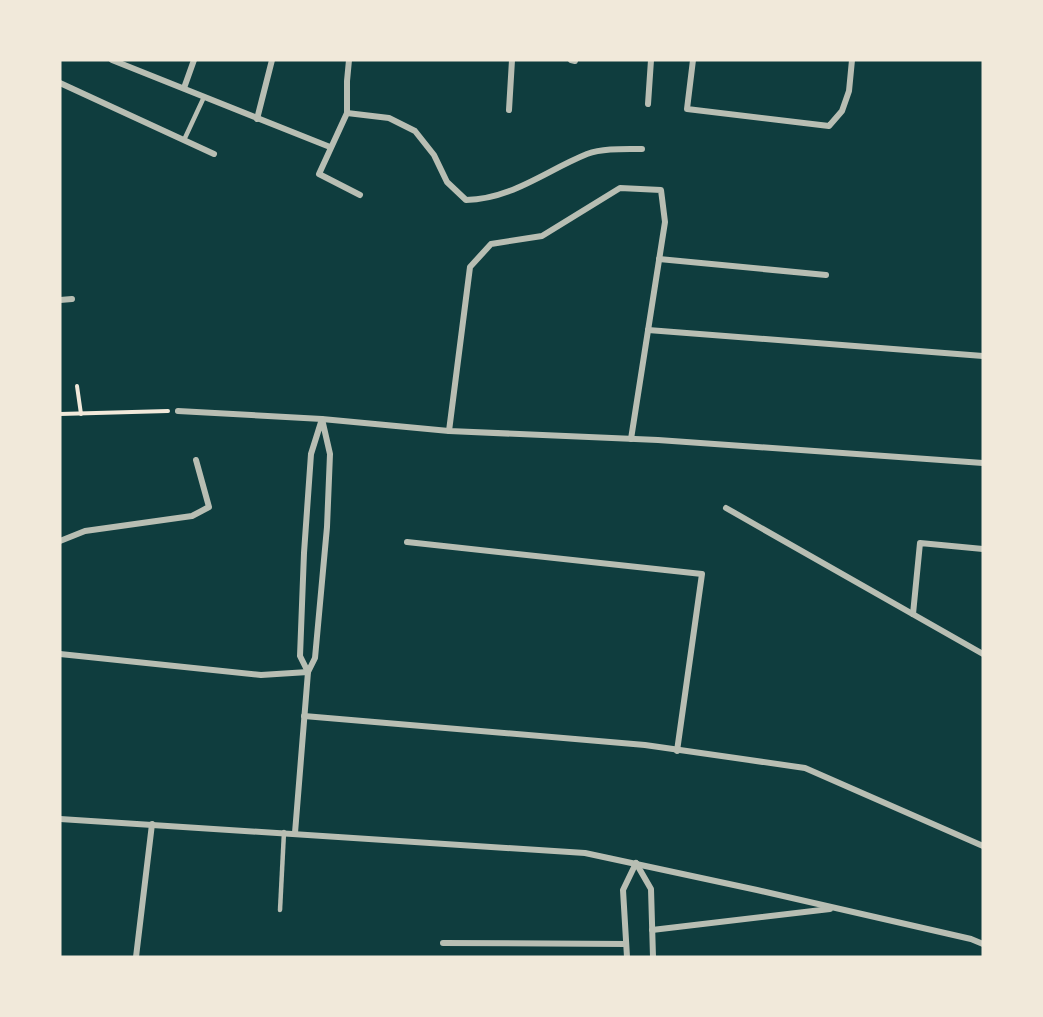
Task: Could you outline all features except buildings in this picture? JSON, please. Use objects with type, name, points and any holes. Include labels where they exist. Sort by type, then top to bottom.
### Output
[{"type":"street","points":[[112,60],[122,62],[330,147]]},
{"type":"street","points":[[184,88],[194,60]]},
{"type":"street","points":[[257,119],[272,60]]},
{"type":"street","points":[[349,60],[346,81],[347,113],[319,174],[360,195]]},
{"type":"street","points":[[509,110],[512,60]]},
{"type":"street","points":[[648,104],[651,60]]},
{"type":"street","points":[[693,60],[687,109],[829,126],[842,111],[849,91],[852,60]]},
{"type":"street","points":[[60,83],[214,154]]},
{"type":"street","points":[[347,113],[389,118],[415,131],[434,155],[447,182],[466,200],[486,200],[513,190],[588,153],[642,149]]},
{"type":"street","points":[[449,432],[470,267],[491,244],[542,236],[620,188],[661,190],[665,222],[631,439]]},
{"type":"street","points":[[659,259],[826,275]]},
{"type":"street","points":[[60,300],[72,299]]},
{"type":"street","points":[[648,330],[983,356]]},
{"type":"street","points":[[177,411],[322,419],[449,432],[631,439],[983,463]]},
{"type":"street","points":[[308,672],[300,657],[305,542],[311,454],[322,419]]},
{"type":"street","points":[[295,833],[308,672],[315,658],[327,526],[330,454],[322,419]]},
{"type":"street","points":[[60,541],[85,531],[192,516],[209,507],[196,460]]},
{"type":"street","points":[[726,508],[983,654]]},
{"type":"street","points":[[407,542],[702,574],[677,751]]},
{"type":"street","points":[[913,614],[920,543],[983,549]]},
{"type":"street","points":[[60,654],[261,675],[308,672]]},
{"type":"street","points":[[304,716],[645,745],[806,768],[983,846]]},
{"type":"street","points":[[60,819],[585,853],[837,908],[971,939],[983,944]]},
{"type":"street","points":[[136,957],[152,824]]},
{"type":"street","points":[[636,863],[651,889],[653,957]]},
{"type":"street","points":[[627,957],[623,890],[636,863]]},
{"type":"street","points":[[652,930],[837,908]]},
{"type":"street","points":[[443,943],[626,944]]},
{"type":"lane","points":[[184,140],[204,97]]},
{"type":"lane","points":[[280,910],[284,832]]},
{"type":"path","points":[[77,386],[81,414]]},
{"type":"path","points":[[60,414],[177,411]]}]
